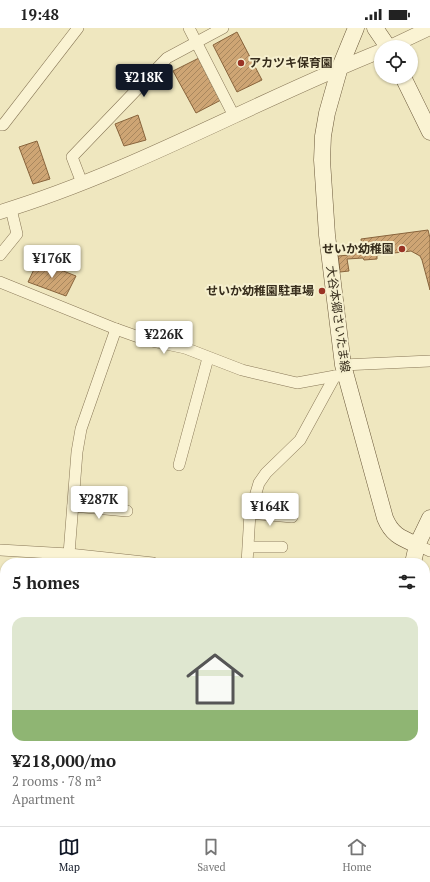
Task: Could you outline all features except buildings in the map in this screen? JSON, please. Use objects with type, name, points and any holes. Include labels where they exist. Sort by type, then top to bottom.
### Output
[{"type":"main road","name":"大谷本郷さいたま線","points":[[356,28],[340,67],[327,114],[322,160],[327,235],[341,372],[389,528],[397,535],[424,548]]},
{"type":"main road","points":[[375,28],[384,40]]},
{"type":"main road","points":[[406,84],[430,132]]},
{"type":"main road","points":[[417,558],[424,548],[430,518]]},
{"type":"street","points":[[0,125],[3,125],[78,28]]},
{"type":"street","points":[[189,28],[234,116]]},
{"type":"street","points":[[82,183],[72,157],[166,58],[223,28]]},
{"type":"street","points":[[404,40],[430,28]]},
{"type":"street","points":[[0,255],[17,234],[6,210],[82,183],[234,116],[340,67],[374,54]]},
{"type":"street","points":[[0,282],[147,340],[185,348],[242,370],[297,383],[341,372],[430,361]]},
{"type":"street","points":[[69,554],[77,452],[81,429],[116,329]]},
{"type":"street","points":[[179,465],[208,358]]},
{"type":"street","points":[[248,558],[250,513],[259,483],[266,473],[300,440],[341,372]]},
{"type":"street","points":[[73,506],[127,511]]},
{"type":"street","points":[[250,513],[292,517]]},
{"type":"street","points":[[249,547],[282,547]]},
{"type":"street","points":[[0,550],[106,558]]},
{"type":"place","name":"アカツキ保育園","points":[[241,63]]},
{"type":"place","name":"せいか幼稚園","points":[[402,249]]},
{"type":"place","name":"せいか幼稚園駐車場","points":[[322,291]]}]
